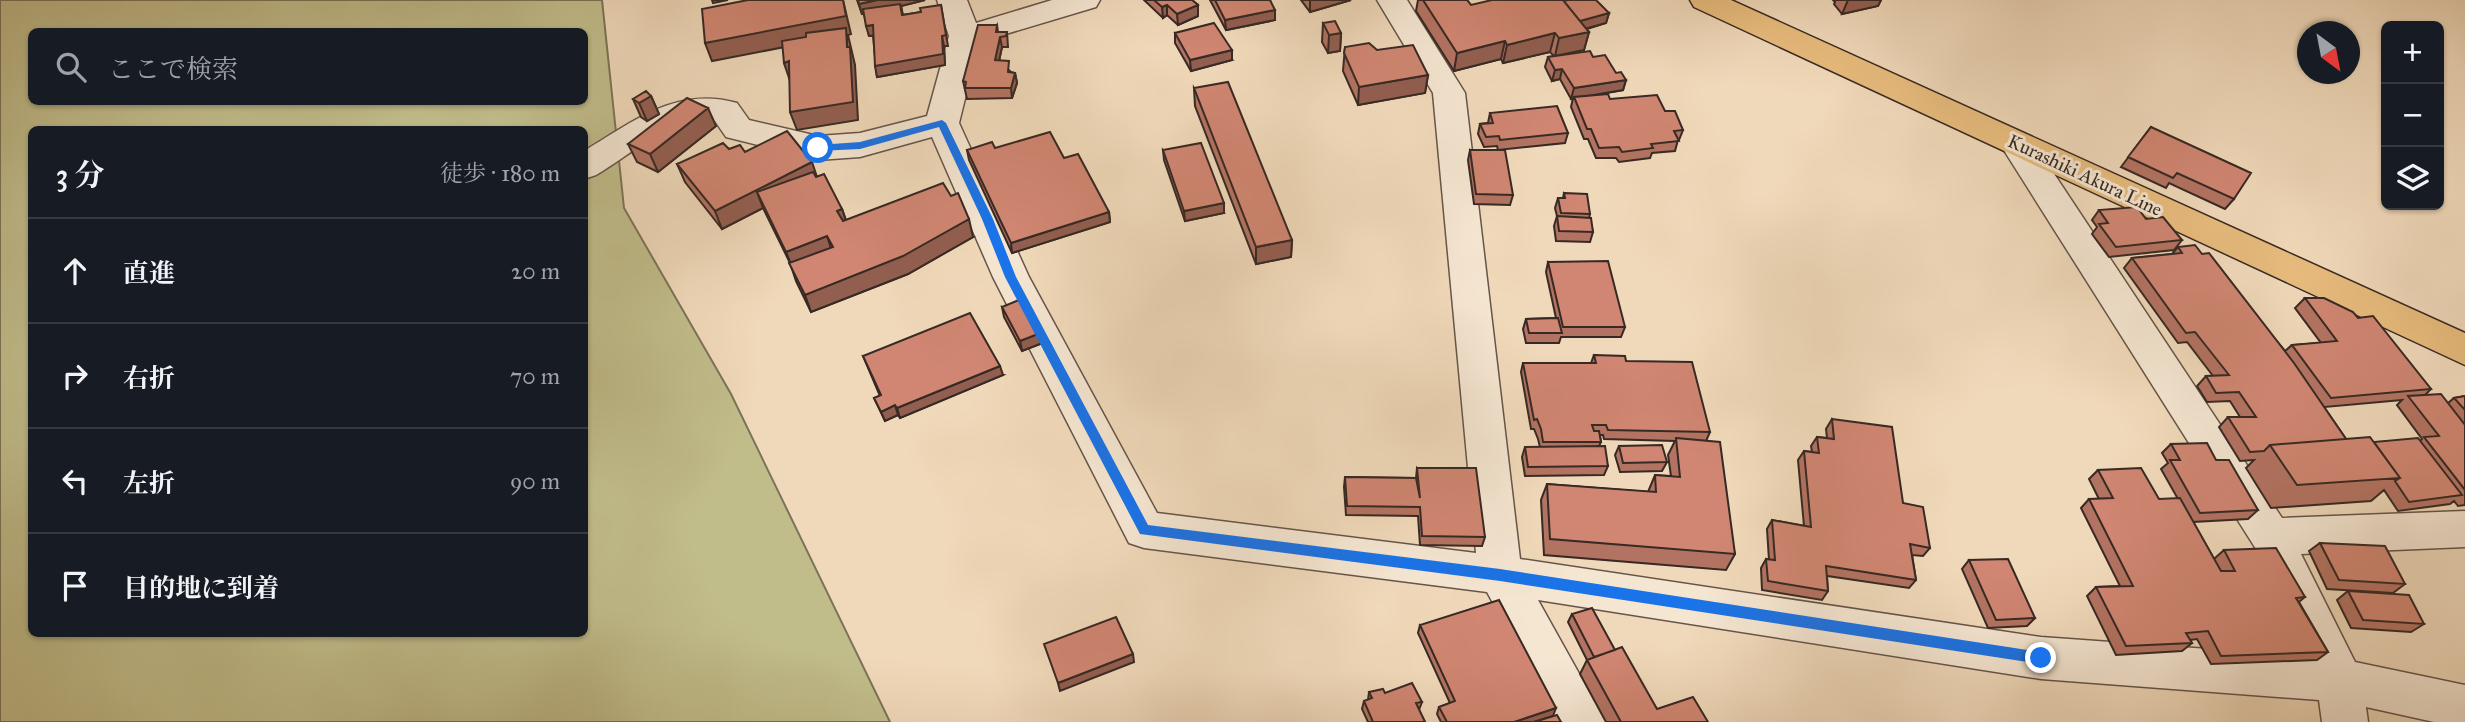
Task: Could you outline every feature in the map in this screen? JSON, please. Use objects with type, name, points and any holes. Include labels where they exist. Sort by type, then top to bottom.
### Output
[{"type":"main road","name":"Kurashiki Akura Line","points":[[1705,0],[2465,350]]},
{"type":"street","points":[[1085,0],[959,18],[942,123],[1011,277],[1144,530],[1500,575],[2342,701],[2465,707]]},
{"type":"street","points":[[1392,0],[1449,93],[1500,575],[1583,722]]},
{"type":"street","points":[[588,165],[656,123],[695,108],[725,111],[738,129],[818,148],[860,145],[942,123]]},
{"type":"street","points":[[2017,144],[2271,537],[2342,701]]},
{"type":"street","points":[[2271,537],[2465,529]]},
{"type":"shaded area","points":[[0,0],[602,0],[624,208],[731,394],[890,722],[0,722]]},
{"type":"building","points":[[748,0],[843,0],[846,16],[705,43],[702,9]]},
{"type":"building","points":[[858,0],[877,0],[859,4]]},
{"type":"building","points":[[1154,0],[1192,0],[1198,5],[1177,14],[1167,5],[1162,7]]},
{"type":"building","points":[[1215,0],[1270,0],[1275,10],[1225,20]]},
{"type":"building","points":[[1423,0],[1467,0],[1471,5],[1492,0],[1563,0],[1589,32],[1559,38],[1555,33],[1507,45],[1505,41],[1457,53]]},
{"type":"building","points":[[1596,0],[1609,13],[1580,21],[1564,1]]},
{"type":"building","points":[[900,4],[902,15],[921,12],[920,8],[941,5],[946,35],[942,36],[943,54],[875,66],[873,25],[866,26],[863,9]]},
{"type":"building","points":[[1335,21],[1341,33],[1329,35],[1323,23]]},
{"type":"building","points":[[1214,23],[1232,50],[1190,60],[1175,33]]},
{"type":"building","points":[[978,25],[997,25],[996,32],[1007,32],[1006,36],[1000,37],[995,60],[1009,61],[1008,72],[1015,73],[1011,88],[965,88],[966,82],[963,81]]},
{"type":"building","points":[[846,28],[847,47],[850,47],[853,102],[790,112],[789,61],[784,63],[782,41],[806,37],[806,33]]},
{"type":"building","points":[[1369,43],[1377,50],[1413,45],[1428,75],[1359,87],[1344,53],[1345,47]]},
{"type":"building","points":[[1590,51],[1593,57],[1605,55],[1616,73],[1621,72],[1626,80],[1574,88],[1562,69],[1555,70],[1548,57]]},
{"type":"building","points":[[1228,82],[1292,240],[1256,247],[1194,88]]},
{"type":"building","points":[[646,91],[651,96],[639,103],[633,99]]},
{"type":"building","points":[[1608,94],[1610,99],[1657,95],[1665,111],[1675,111],[1683,130],[1674,131],[1679,141],[1651,144],[1653,148],[1622,152],[1619,147],[1599,148],[1591,129],[1587,129],[1574,97]]},
{"type":"building","points":[[687,98],[708,108],[650,154],[628,144]]},
{"type":"building","points":[[1557,106],[1568,133],[1500,140],[1499,136],[1486,137],[1480,124],[1493,123],[1490,113]]},
{"type":"building","points":[[2151,127],[2251,173],[2234,199],[2177,173],[2173,178],[2128,157]]},
{"type":"building","points":[[787,131],[812,162],[715,211],[677,164],[723,143],[729,149],[740,145],[745,152]]},
{"type":"building","points":[[1050,132],[1064,158],[1078,154],[1109,212],[1011,243],[967,150],[992,142],[995,148]]},
{"type":"building","points":[[1201,143],[1224,203],[1184,211],[1163,150]]},
{"type":"building","points":[[1470,150],[1505,150],[1513,195],[1476,194]]},
{"type":"building","points":[[813,172],[816,177],[824,174],[842,209],[837,211],[843,221],[943,183],[951,196],[958,193],[969,219],[903,256],[805,295],[789,263],[833,247],[827,236],[786,252],[757,192]]},
{"type":"building","points":[[1564,193],[1587,194],[1590,214],[1561,213],[1558,198],[1565,198]]},
{"type":"building","points":[[2137,207],[2146,219],[2163,217],[2182,240],[2116,247],[2099,224],[2108,223],[2099,210]]},
{"type":"building","points":[[1557,216],[1591,218],[1593,232],[1559,231]]},
{"type":"building","points":[[2195,245],[2202,254],[2209,253],[2294,363],[2346,439],[2270,445],[2264,451],[2250,452],[2228,417],[2256,417],[2239,392],[2216,393],[2206,376],[2229,375],[2195,332],[2186,333],[2132,258],[2182,253],[2178,247]]},
{"type":"building","points":[[1608,261],[1625,327],[1563,327],[1548,262]]},
{"type":"building","points":[[1024,298],[1043,332],[1020,341],[1002,307]]},
{"type":"building","points":[[2305,298],[2324,298],[2353,312],[2358,318],[2373,316],[2431,389],[2331,398],[2292,345],[2337,341]]},
{"type":"building","points":[[970,313],[1000,366],[881,412],[874,398],[881,395],[863,356]]},
{"type":"building","points":[[1558,318],[1562,333],[1529,333],[1526,319]]},
{"type":"building","points":[[1594,355],[1625,356],[1626,361],[1692,362],[1710,432],[1608,430],[1606,425],[1592,425],[1594,431],[1599,431],[1601,442],[1543,442],[1537,419],[1534,420],[1523,363],[1596,363]]},
{"type":"building","points":[[2441,394],[2465,425],[2465,490],[2424,437],[2439,436],[2408,396]]},
{"type":"building","points":[[2465,396],[2465,410],[2454,398]]},
{"type":"building","points":[[1832,419],[1892,427],[1903,503],[1923,507],[1930,548],[1910,544],[1916,580],[1826,566],[1828,591],[1768,581],[1766,559],[1775,560],[1772,520],[1811,527],[1804,451],[1819,453],[1817,437],[1834,439]]},
{"type":"building","points":[[2370,437],[2400,478],[2297,485],[2270,445]]},
{"type":"building","points":[[1676,438],[1720,442],[1735,554],[1550,539],[1547,484],[1656,492],[1655,475],[1680,477]]},
{"type":"building","points":[[2418,438],[2462,495],[2409,502],[2395,481],[2400,478],[2374,442]]},
{"type":"building","points":[[2207,443],[2216,460],[2229,460],[2258,510],[2200,513],[2170,460],[2180,460],[2171,444]]},
{"type":"building","points":[[1662,445],[1667,462],[1623,463],[1619,446]]},
{"type":"building","points":[[1605,446],[1608,466],[1528,467],[1525,447]]},
{"type":"building","points":[[1417,468],[1476,468],[1485,537],[1422,536],[1420,507],[1347,506],[1345,477],[1416,478],[1420,498]]},
{"type":"building","points":[[2141,468],[2159,499],[2180,498],[2221,571],[2235,571],[2224,550],[2276,548],[2305,597],[2296,598],[2328,652],[2221,656],[2208,631],[2186,633],[2192,643],[2126,646],[2096,587],[2133,586],[2089,499],[2113,498],[2098,470]]},
{"type":"building","points":[[2320,543],[2385,546],[2405,584],[2339,580]]},
{"type":"building","points":[[2008,559],[2035,618],[1996,620],[1969,560]]},
{"type":"building","points":[[2348,591],[2409,595],[2424,624],[2363,620]]},
{"type":"building","points":[[1499,600],[1556,708],[1514,722],[1447,722],[1439,707],[1455,701],[1420,625]]},
{"type":"building","points":[[1592,608],[1615,650],[1594,657],[1572,614]]},
{"type":"building","points":[[1116,617],[1133,654],[1058,683],[1044,644]]},
{"type":"building","points":[[1622,647],[1657,709],[1693,697],[1708,722],[1621,722],[1587,660]]},
{"type":"building","points":[[1412,683],[1422,702],[1416,703],[1425,722],[1373,722],[1364,701],[1372,698],[1369,692],[1383,689],[1385,693]]},
{"type":"building","points":[[1557,715],[1561,722],[1534,722]]},
{"type":"route","points":[[818,148],[860,145],[942,123],[1011,277],[1144,530],[1500,575],[2041,658]]}]
